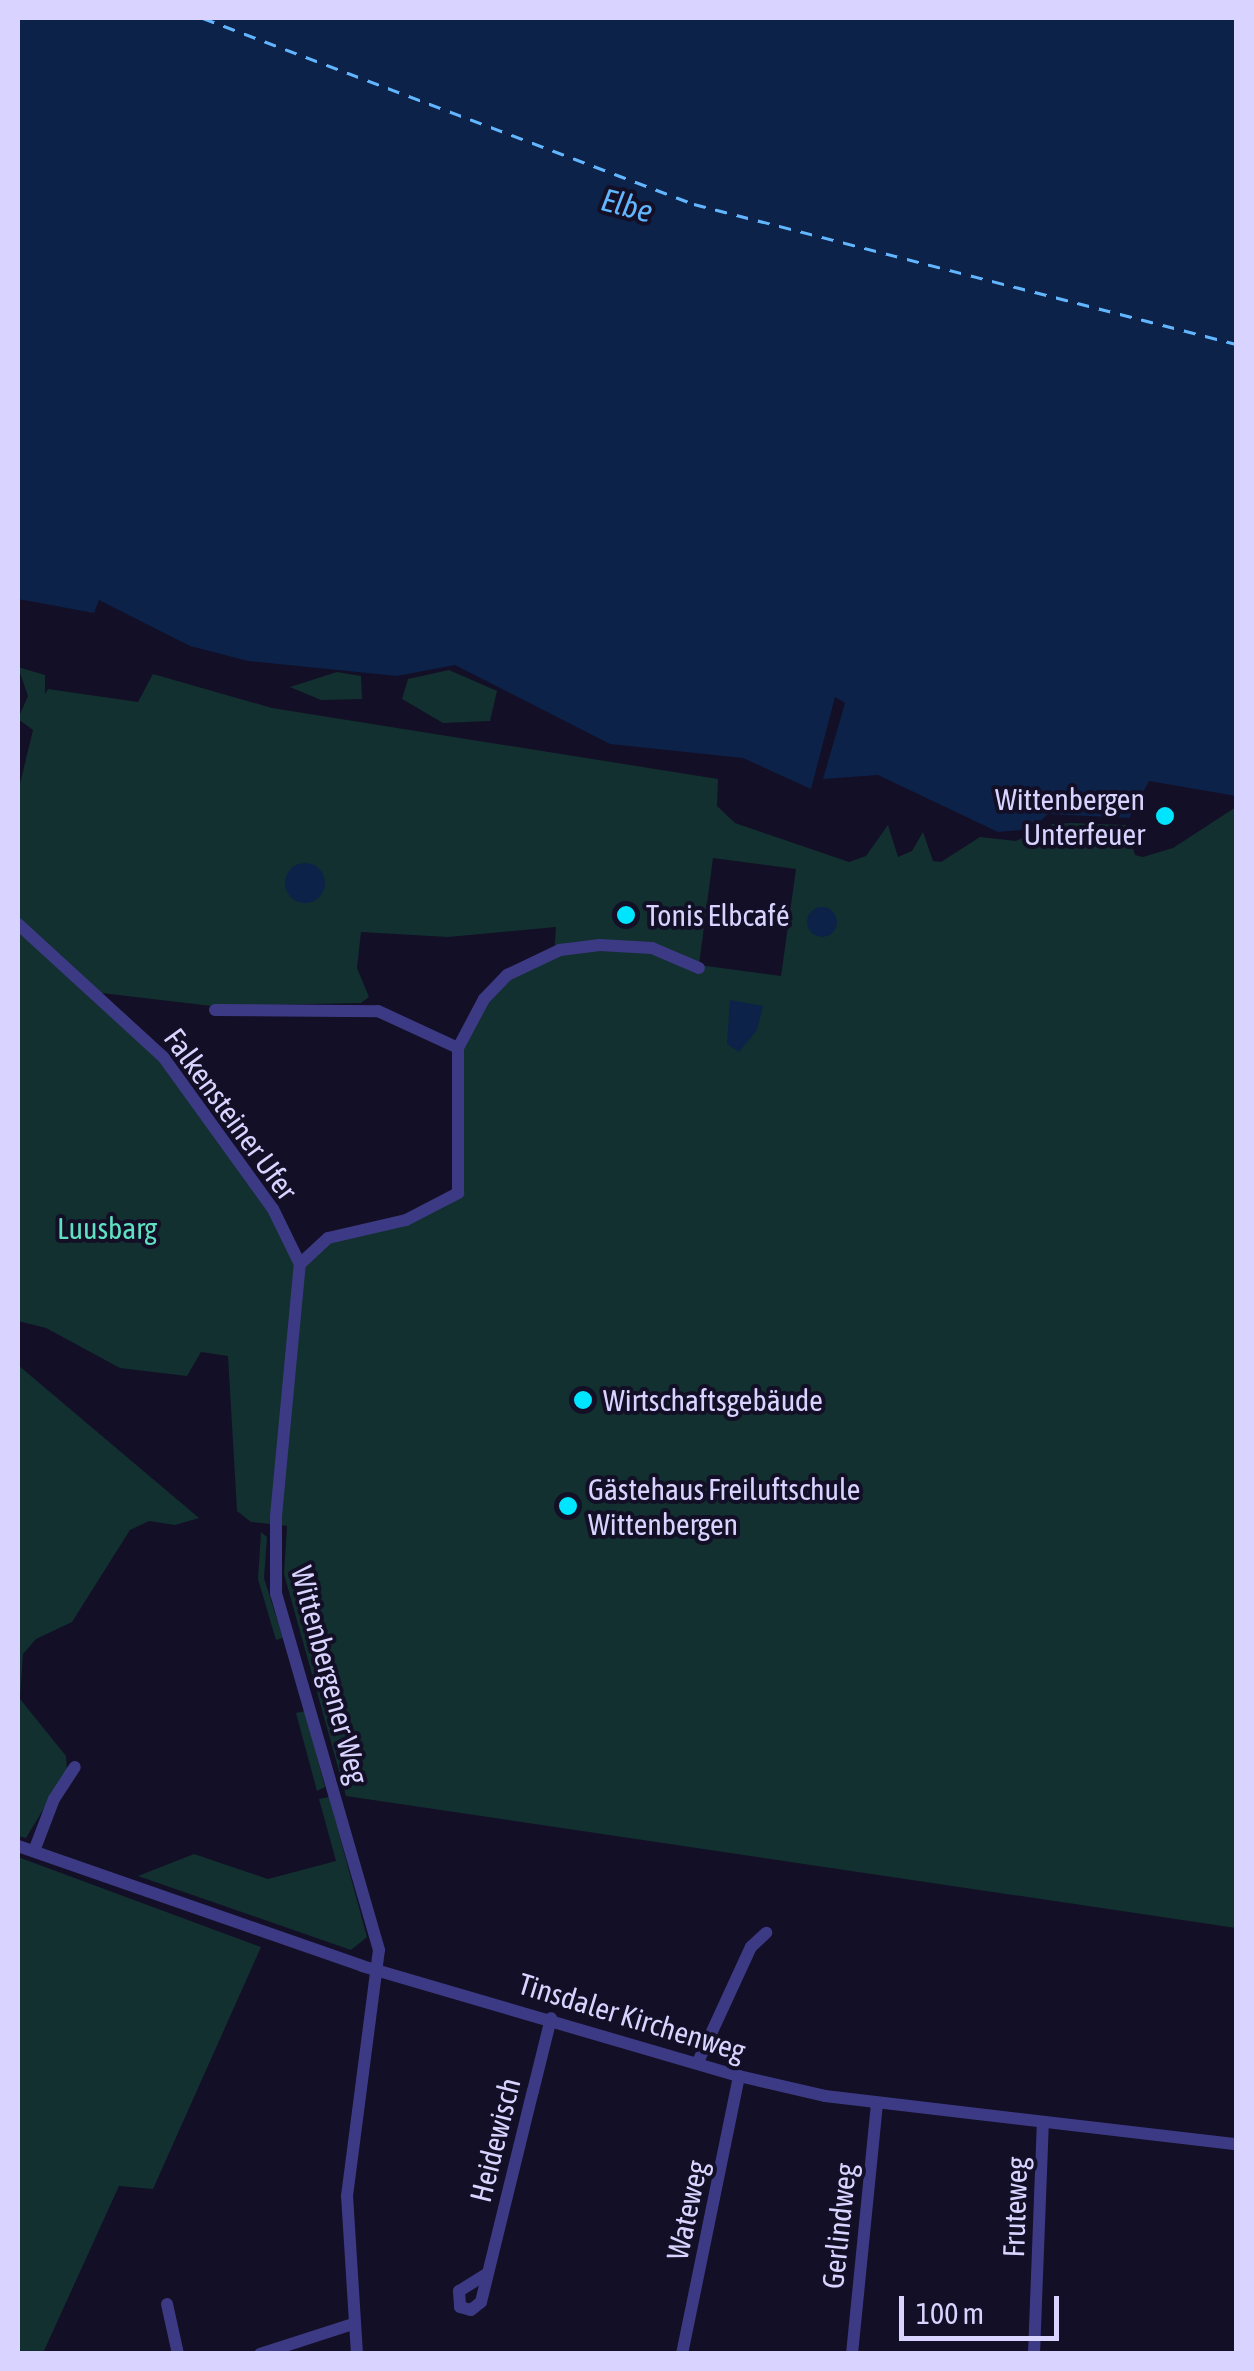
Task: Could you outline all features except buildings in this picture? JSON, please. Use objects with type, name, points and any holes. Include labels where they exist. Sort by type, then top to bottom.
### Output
[{"type":"street","name":"Falkensteiner Ufer","points":[[18,924],[164,1058],[273,1208],[300,1264]]},
{"type":"street","points":[[300,1264],[328,1238],[406,1220],[458,1193],[458,1048],[492,989],[560,950],[639,946],[699,968]]},
{"type":"street","points":[[215,1010],[378,1011],[458,1048]]},
{"type":"street","name":"Wittenbergener Weg","points":[[300,1264],[276,1516],[276,1594],[380,1968],[346,2196],[357,2354]]},
{"type":"street","points":[[34,1851],[54,1799],[75,1768]]},
{"type":"street","name":"Tinsdaler Kirchenweg","points":[[18,1846],[380,1968],[739,2076],[877,2103],[1236,2144]]},
{"type":"street","points":[[698,2062],[751,1946],[766,1933]]},
{"type":"street","name":"Heidewisch","points":[[488,2273],[550,2018]]},
{"type":"street","name":"Wateweg","points":[[682,2354],[739,2076]]},
{"type":"street","name":"Gerlindweg","points":[[852,2354],[877,2103]]},
{"type":"street","name":"Fruteweg","points":[[1034,2354],[1043,2122]]},
{"type":"street","points":[[167,2304],[178,2354]]},
{"type":"street","points":[[260,2354],[353,2324]]},
{"type":"green space","name":"Luusbarg","points":[[18,667],[45,675],[45,694],[48,689],[138,702],[153,674],[272,708],[718,779],[717,806],[735,823],[849,862],[866,856],[888,825],[898,857],[912,851],[923,832],[933,861],[941,862],[980,837],[1016,841],[1052,824],[1071,823],[1126,825],[1135,855],[1143,857],[1173,848],[1236,807],[1236,1928],[346,1796],[284,1574],[287,1526],[251,1522],[237,1511],[228,1356],[201,1352],[187,1376],[120,1368],[46,1328],[18,1321],[18,792],[33,730],[18,719],[28,696]],"holes":[[[713,858],[796,869],[781,976],[699,965]],[[556,927],[554,955],[515,973],[484,1003],[461,1045],[462,1191],[407,1223],[328,1240],[298,1267],[269,1209],[158,1052],[93,992],[212,1006],[361,1003],[369,997],[357,968],[361,932],[448,937]]]},
{"type":"green space","points":[[449,670],[497,691],[490,721],[443,723],[402,699],[408,679]]},
{"type":"green space","points":[[337,672],[361,676],[362,699],[321,700],[290,687]]},
{"type":"green space","points":[[18,1365],[199,1518],[175,1525],[149,1521],[130,1530],[72,1622],[36,1639],[23,1654],[20,1699],[66,1756],[67,1770],[26,1838],[18,1836]]},
{"type":"green space","points":[[261,1532],[267,1537],[264,1578],[283,1638],[276,1640],[258,1579]]},
{"type":"green space","points":[[305,1711],[325,1787],[317,1791],[296,1713]]},
{"type":"green space","points":[[329,1797],[367,1937],[351,1950],[138,1876],[194,1854],[268,1879],[336,1861],[319,1799]]},
{"type":"green space","points":[[18,1857],[261,1947],[153,2189],[119,2186],[43,2353],[18,2353]]},
{"type":"water","name":"Elbe","points":[[18,18],[1236,18],[1236,796],[1149,781],[1129,818],[1048,814],[1032,829],[998,832],[878,775],[823,779],[845,703],[835,697],[811,789],[743,758],[610,744],[455,665],[397,676],[248,661],[190,646],[99,600],[94,613],[18,599]]},
{"type":"water","points":[[305,863],[319,869],[325,883],[319,897],[305,903],[291,897],[285,883],[291,869]]},
{"type":"water","points":[[822,907],[833,911],[837,922],[833,933],[822,937],[811,933],[807,922],[811,911]]},
{"type":"water","points":[[730,1000],[763,1006],[757,1030],[739,1052],[727,1044]]},
{"type":"ferry route","points":[[203,18],[694,204],[1236,344]]},
{"type":"place","name":"Wittenbergen Unterfeuer","points":[[1165,816]]},
{"type":"place","name":"Tonis Elbcafé","points":[[626,915]]},
{"type":"place","name":"Wirtschaftsgebäude","points":[[583,1400]]},
{"type":"place","name":"Gästehaus Freiluftschule Wittenbergen","points":[[568,1506]]}]
